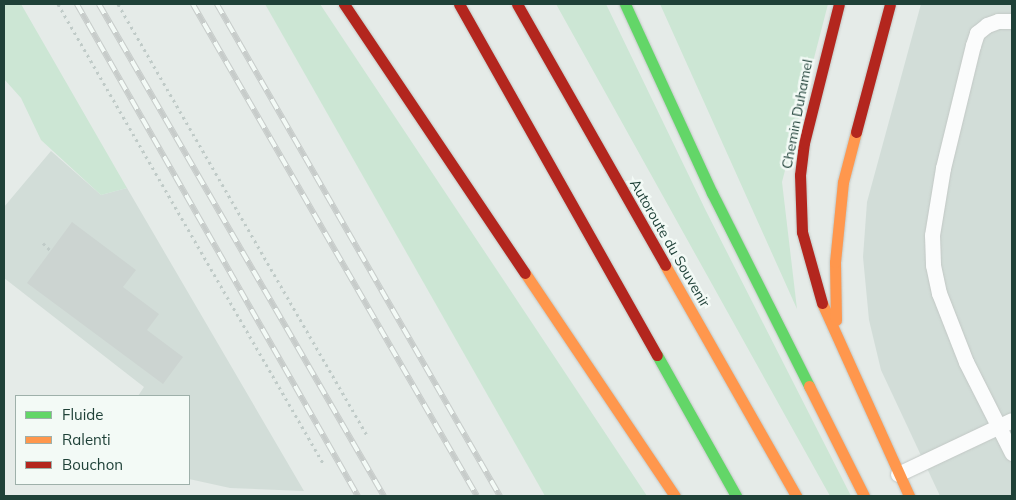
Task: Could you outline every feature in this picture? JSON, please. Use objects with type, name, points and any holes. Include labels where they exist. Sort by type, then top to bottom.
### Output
[{"type":"main road","points":[[344,4],[675,496]]},
{"type":"main road","points":[[459,4],[736,496]]},
{"type":"main road","name":"Autoroute du Souvenir","points":[[517,4],[796,496]]},
{"type":"main road","points":[[625,4],[716,201],[864,496]]},
{"type":"main road","name":"Chemin Duhamel","points":[[839,4],[811,107],[800,175],[800,203],[808,259],[839,346],[908,496]]},
{"type":"main road","name":"Chemin Duhamel","points":[[839,346],[835,262],[843,182],[890,4]]},
{"type":"lane","points":[[1012,21],[998,21],[986,26],[977,33],[972,45],[943,168],[932,235],[933,265],[939,293],[966,362],[1006,423],[1012,453]]},
{"type":"lane","points":[[898,474],[1006,423]]},
{"type":"path","points":[[58,4],[323,462]]},
{"type":"path","points":[[118,4],[367,435]]},
{"type":"path","points":[[43,243],[51,251]]},
{"type":"shaded area","points":[[921,4],[1012,4],[1012,496],[940,496],[881,370],[869,320],[863,257],[867,202]]},
{"type":"shaded area","points":[[51,151],[101,195],[127,188],[304,491],[230,488],[190,479],[190,395],[139,395],[144,387],[4,278],[4,207]]},
{"type":"green space","points":[[4,4],[21,4],[127,188],[101,195],[41,140],[21,98],[4,79]]},
{"type":"green space","points":[[265,4],[320,4],[647,496],[545,496]]},
{"type":"green space","points":[[556,4],[606,4],[706,211],[851,496],[830,496]]},
{"type":"green space","points":[[660,4],[828,4],[782,182],[797,309]]},
{"type":"building","points":[[72,222],[136,270],[123,287],[159,314],[147,330],[183,357],[163,384],[27,283]]},
{"type":"railway","points":[[77,4],[358,496]]},
{"type":"railway","points":[[99,4],[384,496]]},
{"type":"railway","points":[[193,4],[477,496]]},
{"type":"railway","points":[[217,4],[500,496]]},
{"type":"traffic: fast","points":[[625,4],[712,193],[809,386]]},
{"type":"traffic: fast","points":[[657,355],[736,496]]},
{"type":"traffic: slow","points":[[836,320],[835,262],[843,182],[856,132]]},
{"type":"traffic: slow","points":[[665,265],[796,496]]},
{"type":"traffic: slow","points":[[525,273],[675,496]]},
{"type":"traffic: slow","points":[[822,303],[909,496]]},
{"type":"traffic: slow","points":[[809,386],[864,496]]},
{"type":"traffic: jam","points":[[344,4],[525,273]]},
{"type":"traffic: jam","points":[[459,4],[657,355]]},
{"type":"traffic: jam","points":[[517,4],[665,265]]},
{"type":"traffic: jam","points":[[822,303],[802,232],[800,175],[804,143],[839,4]]},
{"type":"traffic: jam","points":[[856,132],[890,4]]}]
